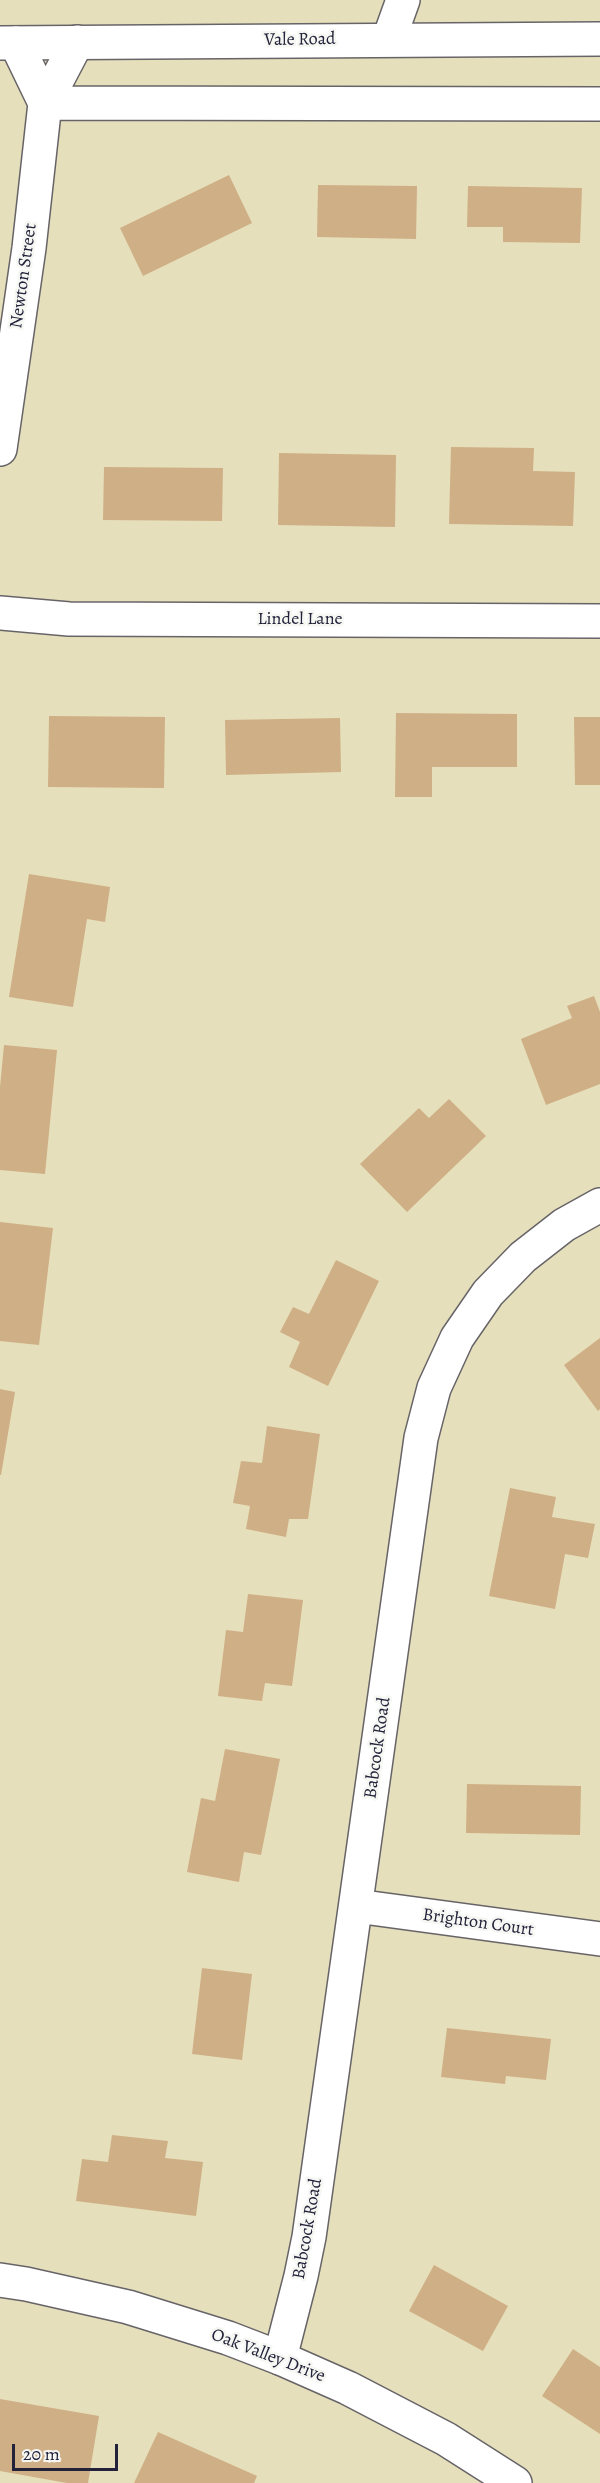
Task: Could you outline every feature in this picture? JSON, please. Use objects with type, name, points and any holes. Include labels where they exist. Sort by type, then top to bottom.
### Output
[{"type":"street","points":[[389,39],[403,0]]},
{"type":"street","name":"Vale Road","points":[[8,43],[600,39]]},
{"type":"street","name":"Newton Street","points":[[0,449],[28,249],[45,103],[77,42]]},
{"type":"street","points":[[8,43],[45,103],[600,104]]},
{"type":"street","name":"Lindel Lane","points":[[0,613],[69,619],[600,621]]},
{"type":"street","name":"Babcock Road","points":[[280,2358],[302,2276],[309,2237],[421,1438],[434,1388],[457,1338],[488,1293],[523,1257],[556,1232],[600,1205]]},
{"type":"street","name":"Brighton Court","points":[[356,1906],[600,1939]]},
{"type":"street","name":"Oak Valley Drive","points":[[0,2280],[128,2307],[228,2338],[280,2358],[348,2388],[446,2439],[515,2483]]},
{"type":"building","points":[[229,175],[252,223],[143,276],[120,228]]},
{"type":"building","points":[[318,185],[417,186],[416,239],[317,237]]},
{"type":"building","points":[[468,186],[582,188],[580,243],[503,242],[503,227],[467,227]]},
{"type":"building","points":[[451,447],[534,448],[533,471],[575,472],[573,526],[449,524]]},
{"type":"building","points":[[279,453],[396,455],[395,527],[278,525]]},
{"type":"building","points":[[104,467],[223,468],[222,521],[103,520]]},
{"type":"building","points":[[396,713],[517,714],[517,767],[432,767],[432,797],[395,797]]},
{"type":"building","points":[[49,716],[165,717],[164,788],[48,787]]},
{"type":"building","points":[[574,717],[600,717],[600,785],[575,785]]},
{"type":"building","points":[[340,718],[341,772],[226,775],[225,720]]},
{"type":"building","points":[[29,874],[110,887],[105,922],[87,919],[73,1007],[9,997]]},
{"type":"building","points":[[594,996],[600,1012],[600,1084],[546,1105],[521,1039],[572,1018],[567,1006]]},
{"type":"building","points":[[4,1045],[57,1050],[45,1174],[0,1170],[0,1087]]},
{"type":"building","points":[[449,1099],[486,1136],[407,1212],[360,1164],[419,1108],[429,1118]]},
{"type":"building","points":[[0,1222],[53,1228],[39,1345],[0,1341]]},
{"type":"building","points":[[336,1260],[379,1281],[328,1386],[289,1367],[300,1342],[280,1332],[293,1307],[309,1314]]},
{"type":"building","points":[[600,1338],[600,1409],[598,1411],[564,1365]]},
{"type":"building","points":[[0,1389],[15,1392],[1,1475],[0,1475]]},
{"type":"building","points":[[267,1426],[320,1434],[308,1519],[289,1519],[286,1537],[246,1529],[250,1506],[233,1503],[241,1461],[262,1463]]},
{"type":"building","points":[[510,1488],[556,1497],[552,1517],[595,1524],[588,1558],[565,1554],[555,1609],[489,1596]]},
{"type":"building","points":[[248,1594],[303,1600],[292,1686],[265,1683],[262,1701],[218,1696],[226,1630],[243,1632]]},
{"type":"building","points":[[225,1749],[280,1759],[261,1855],[244,1852],[239,1882],[187,1872],[201,1798],[215,1801]]},
{"type":"building","points":[[467,1784],[581,1786],[580,1835],[466,1833]]},
{"type":"building","points":[[202,1968],[252,1974],[242,2060],[192,2054]]},
{"type":"building","points":[[447,2028],[551,2039],[546,2080],[506,2076],[505,2084],[441,2077]]},
{"type":"building","points":[[112,2135],[168,2141],[165,2158],[203,2162],[196,2216],[76,2201],[82,2159],[108,2162]]},
{"type":"building","points":[[434,2265],[508,2306],[483,2351],[409,2311]]},
{"type":"building","points":[[573,2349],[600,2367],[600,2434],[542,2396]]},
{"type":"building","points":[[0,2399],[99,2416],[88,2483],[67,2483],[0,2471]]},
{"type":"building","points":[[158,2432],[257,2476],[254,2483],[134,2483]]}]
